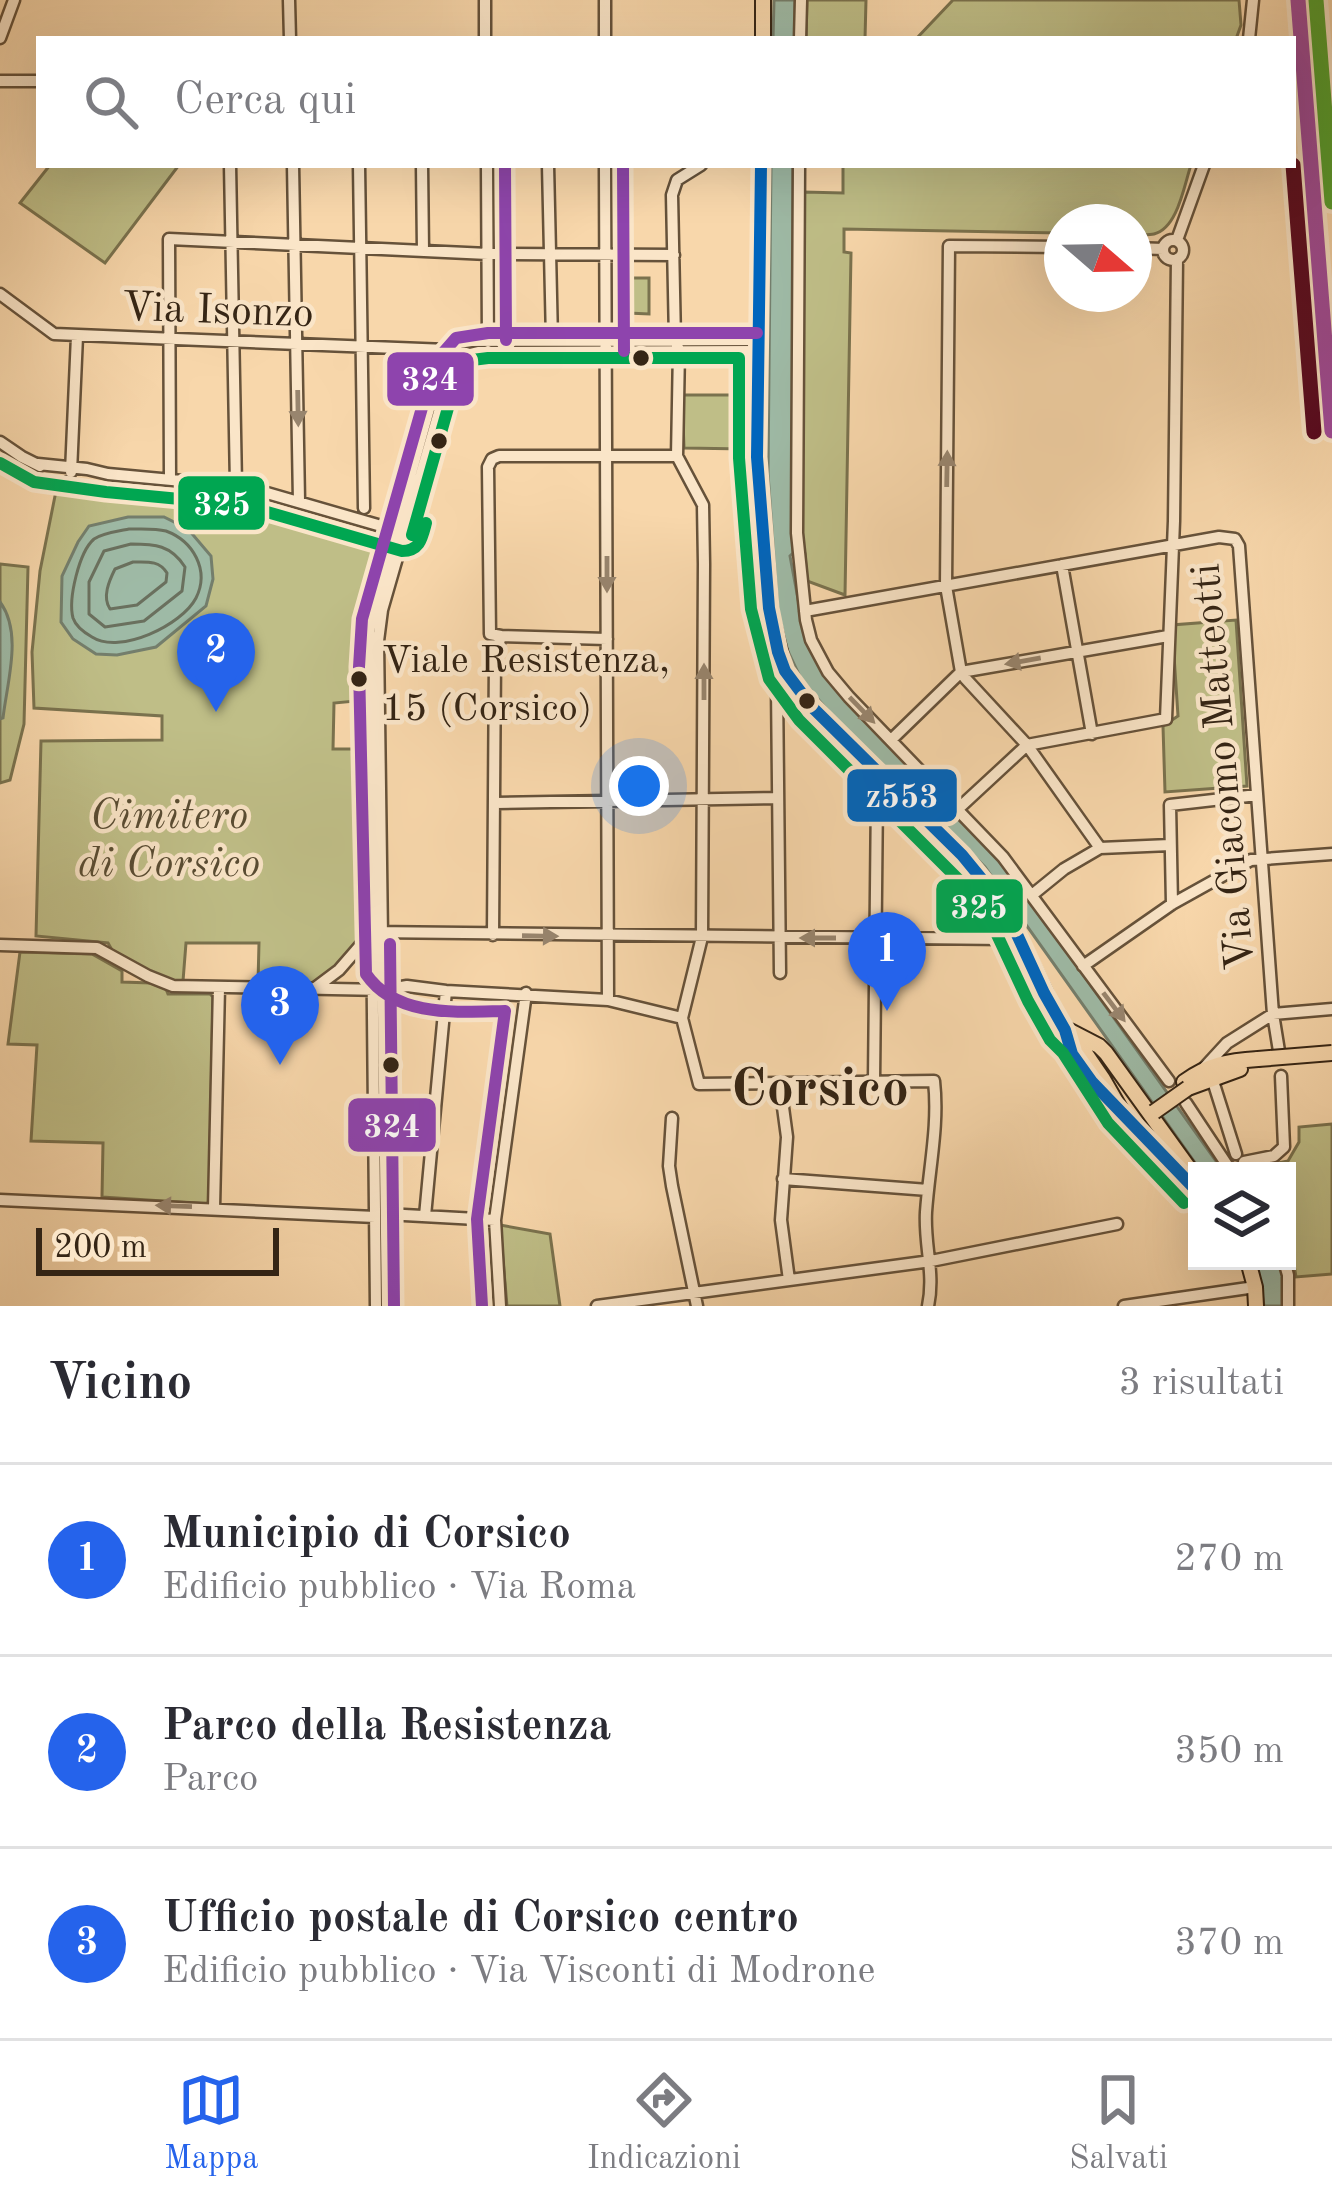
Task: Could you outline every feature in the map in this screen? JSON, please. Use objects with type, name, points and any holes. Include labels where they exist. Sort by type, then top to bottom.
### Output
[{"type":"main road","points":[[763,36],[764,0]]},
{"type":"main road","points":[[760,168],[757,457],[769,608],[785,670],[807,701],[978,873],[1018,935],[1079,1066],[1188,1178]]},
{"type":"main road","points":[[1065,1030],[1099,1046],[1150,1110],[1188,1172]]},
{"type":"main road","points":[[1208,1073],[1332,1056]]},
{"type":"main road","points":[[1150,1110],[1236,1060],[1258,1063]]},
{"type":"main road","points":[[1250,1270],[1256,1306]]},
{"type":"street","points":[[0,38],[14,0]]},
{"type":"street","points":[[289,0],[290,36]]},
{"type":"street","points":[[485,0],[485,36]]},
{"type":"street","points":[[605,0],[605,36]]},
{"type":"street","points":[[800,36],[801,0]]},
{"type":"street","points":[[1250,36],[1252,0]]},
{"type":"street","points":[[0,81],[36,81]]},
{"type":"street","points":[[230,168],[236,485]]},
{"type":"street","points":[[293,168],[299,501]]},
{"type":"street","points":[[358,168],[364,508]]},
{"type":"street","points":[[422,168],[423,251]]},
{"type":"street","points":[[487,168],[488,346]]},
{"type":"street","points":[[548,168],[551,340]]},
{"type":"street","points":[[605,168],[608,1000]]},
{"type":"street","points":[[696,168],[673,187],[677,456],[703,505],[702,938],[682,1018],[699,1084],[934,1081],[926,1226],[932,1280],[928,1306]]},
{"type":"street","points":[[799,168],[797,533],[811,640],[828,672],[1003,857],[1234,1162]]},
{"type":"street","points":[[1177,241],[1203,168]]},
{"type":"street","points":[[170,479],[169,239],[488,254],[674,255]]},
{"type":"street","points":[[1163,249],[1177,241]]},
{"type":"street","points":[[959,808],[1027,745],[1166,719],[1177,259],[1183,251],[1177,241]]},
{"type":"street","points":[[1044,248],[949,246],[946,586],[961,672],[1027,745],[1100,848]]},
{"type":"street","points":[[1152,249],[1163,249]]},
{"type":"street","points":[[1163,249],[1169,259],[1177,259]]},
{"type":"street","name":"Via Isonzo","points":[[0,294],[54,334],[448,350],[459,342],[488,346]]},
{"type":"street","points":[[732,346],[752,322],[758,298]]},
{"type":"street","points":[[71,472],[77,336]]},
{"type":"street","points":[[400,531],[452,367],[465,354],[488,346],[551,340],[606,346]]},
{"type":"street","points":[[488,346],[757,346]]},
{"type":"street","points":[[732,346],[749,361],[757,380]]},
{"type":"street","points":[[387,1306],[376,933],[374,735],[380,624],[448,350]]},
{"type":"street","points":[[1,446],[38,464],[90,477],[108,474],[236,485],[400,531]]},
{"type":"street","points":[[607,639],[490,634],[488,467],[499,457],[677,456]]},
{"type":"street","name":"Via Giacomo Matteotti","points":[[805,611],[1173,545],[1227,536],[1235,539],[1240,546],[1279,1052]]},
{"type":"street","points":[[1062,565],[1092,734]]},
{"type":"street","points":[[493,935],[495,657],[500,636]]},
{"type":"street","points":[[891,740],[961,672],[1168,636]]},
{"type":"street","points":[[780,973],[777,687],[785,670]]},
{"type":"street","points":[[874,1081],[881,775]]},
{"type":"street","points":[[877,794],[894,789]]},
{"type":"street","points":[[1172,904],[1169,809],[1173,802],[1257,795]]},
{"type":"street","points":[[496,803],[778,798]]},
{"type":"street","points":[[1032,895],[1100,848],[1170,844]]},
{"type":"street","points":[[1083,966],[1172,904],[1251,860],[1332,854]]},
{"type":"street","points":[[376,933],[387,974],[407,986]]},
{"type":"street","points":[[315,988],[376,933],[1004,939],[1018,935]]},
{"type":"street","points":[[0,945],[97,948],[168,985],[407,986],[608,1000],[682,1018]]},
{"type":"street","points":[[378,989],[383,967]]},
{"type":"street","points":[[214,1208],[218,987]]},
{"type":"street","points":[[425,1216],[446,991]]},
{"type":"street","points":[[500,1306],[495,1220],[526,994]]},
{"type":"street","points":[[1235,1162],[1208,1073],[1227,1043],[1273,1014],[1332,1009]]},
{"type":"street","points":[[1236,1060],[1241,1035]]},
{"type":"street","points":[[1249,1162],[1274,1156],[1284,1147],[1281,1076]]},
{"type":"street","points":[[780,1085],[787,1137],[781,1220],[789,1280]]},
{"type":"street","points":[[672,1118],[669,1166],[695,1300]]},
{"type":"street","points":[[783,1179],[928,1190]]},
{"type":"street","points":[[0,1199],[495,1220]]},
{"type":"street","points":[[376,1306],[381,1216]]},
{"type":"street","points":[[597,1306],[695,1300],[1117,1224]]},
{"type":"street","points":[[1286,1270],[1288,1306]]},
{"type":"street","points":[[1124,1306],[1255,1287]]},
{"type":"green space","points":[[807,0],[866,0],[865,36],[806,36]]},
{"type":"green space","points":[[953,0],[1239,0],[1241,25],[1237,36],[919,36]]},
{"type":"green space","points":[[48,168],[177,168],[105,263],[20,203]]},
{"type":"green space","points":[[843,168],[1190,168],[1174,215],[1154,234],[1152,204],[1044,204],[1044,233],[844,229],[844,252],[851,253],[845,595],[807,581],[800,534],[804,192],[843,193]]},
{"type":"green space","points":[[628,278],[649,278],[649,314],[628,313]]},
{"type":"green space","points":[[682,395],[747,395],[745,449],[684,448]]},
{"type":"green space","name":"Cimitero di Corsico","points":[[58,481],[235,495],[381,539],[358,619],[356,701],[334,703],[333,749],[362,749],[363,939],[311,987],[258,983],[259,943],[186,943],[183,981],[166,981],[112,950],[108,943],[36,936],[41,741],[162,740],[162,716],[34,708],[32,652],[40,571]]},
{"type":"green space","points":[[0,564],[28,567],[24,724],[10,780],[0,783]]},
{"type":"green space","points":[[1236,620],[1247,786],[1165,792],[1163,726],[1178,716],[1172,625]]},
{"type":"green space","points":[[20,952],[92,954],[122,971],[122,982],[151,983],[168,994],[213,997],[209,1204],[102,1197],[103,1143],[31,1141],[37,1045],[8,1044]]},
{"type":"green space","points":[[1332,1124],[1332,1274],[1296,1277],[1296,1162],[1283,1162],[1299,1142],[1299,1127]]},
{"type":"green space","points":[[500,1225],[550,1234],[560,1306],[507,1306]]},
{"type":"water","points":[[774,0],[795,0],[795,36],[773,36]]},
{"type":"water","points":[[771,168],[793,168],[790,556],[804,631],[812,648],[1002,861],[1217,1162],[1195,1162],[985,867],[801,679],[785,645],[778,612],[768,474]]},
{"type":"water","points":[[128,517],[164,517],[188,529],[211,556],[213,579],[206,606],[156,647],[96,654],[73,639],[61,622],[62,576],[89,526]]},
{"type":"water","points":[[0,602],[12,643],[0,719]]},
{"type":"water","points":[[1258,1270],[1282,1270],[1284,1306],[1264,1306]]},
{"type":"transit line","points":[[1298,0],[1332,431]]},
{"type":"transit line","points":[[1316,0],[1332,202]]},
{"type":"transit line","name":"324","points":[[505,168],[506,340]]},
{"type":"transit line","name":"324","points":[[623,168],[624,351]]},
{"type":"transit line","name":"z553","points":[[761,168],[757,457],[769,608],[785,671],[812,707],[962,855],[994,894],[1065,1030],[1072,1054],[1092,1082],[1188,1182]]},
{"type":"transit line","points":[[1293,168],[1314,432]]},
{"type":"transit line","name":"324","points":[[482,1306],[477,1219],[505,1011],[448,1011],[411,1005],[379,988],[366,974],[362,619],[435,362],[456,338],[488,333],[757,333]]},
{"type":"transit line","name":"325","points":[[412,535],[464,361],[739,358],[739,458],[751,609],[769,679],[799,720],[964,885],[992,924],[1050,1040],[1108,1123],[1184,1203]]},
{"type":"transit line","name":"325","points":[[0,463],[34,482],[243,505],[402,551],[416,546],[426,523]]},
{"type":"transit line","name":"324","points":[[390,944],[394,1306]]},
{"type":"place","name":"Viale Resistenza, 15 (Corsico)","points":[[359,679]]},
{"type":"place","name":"Parco della Resistenza","points":[[216,712]]},
{"type":"place","name":"Municipio di Corsico","points":[[887,1011]]},
{"type":"place","name":"Ufficio postale di Corsico centro","points":[[280,1065]]},
{"type":"district","name":"Corsico","points":[[820,1086]]}]
